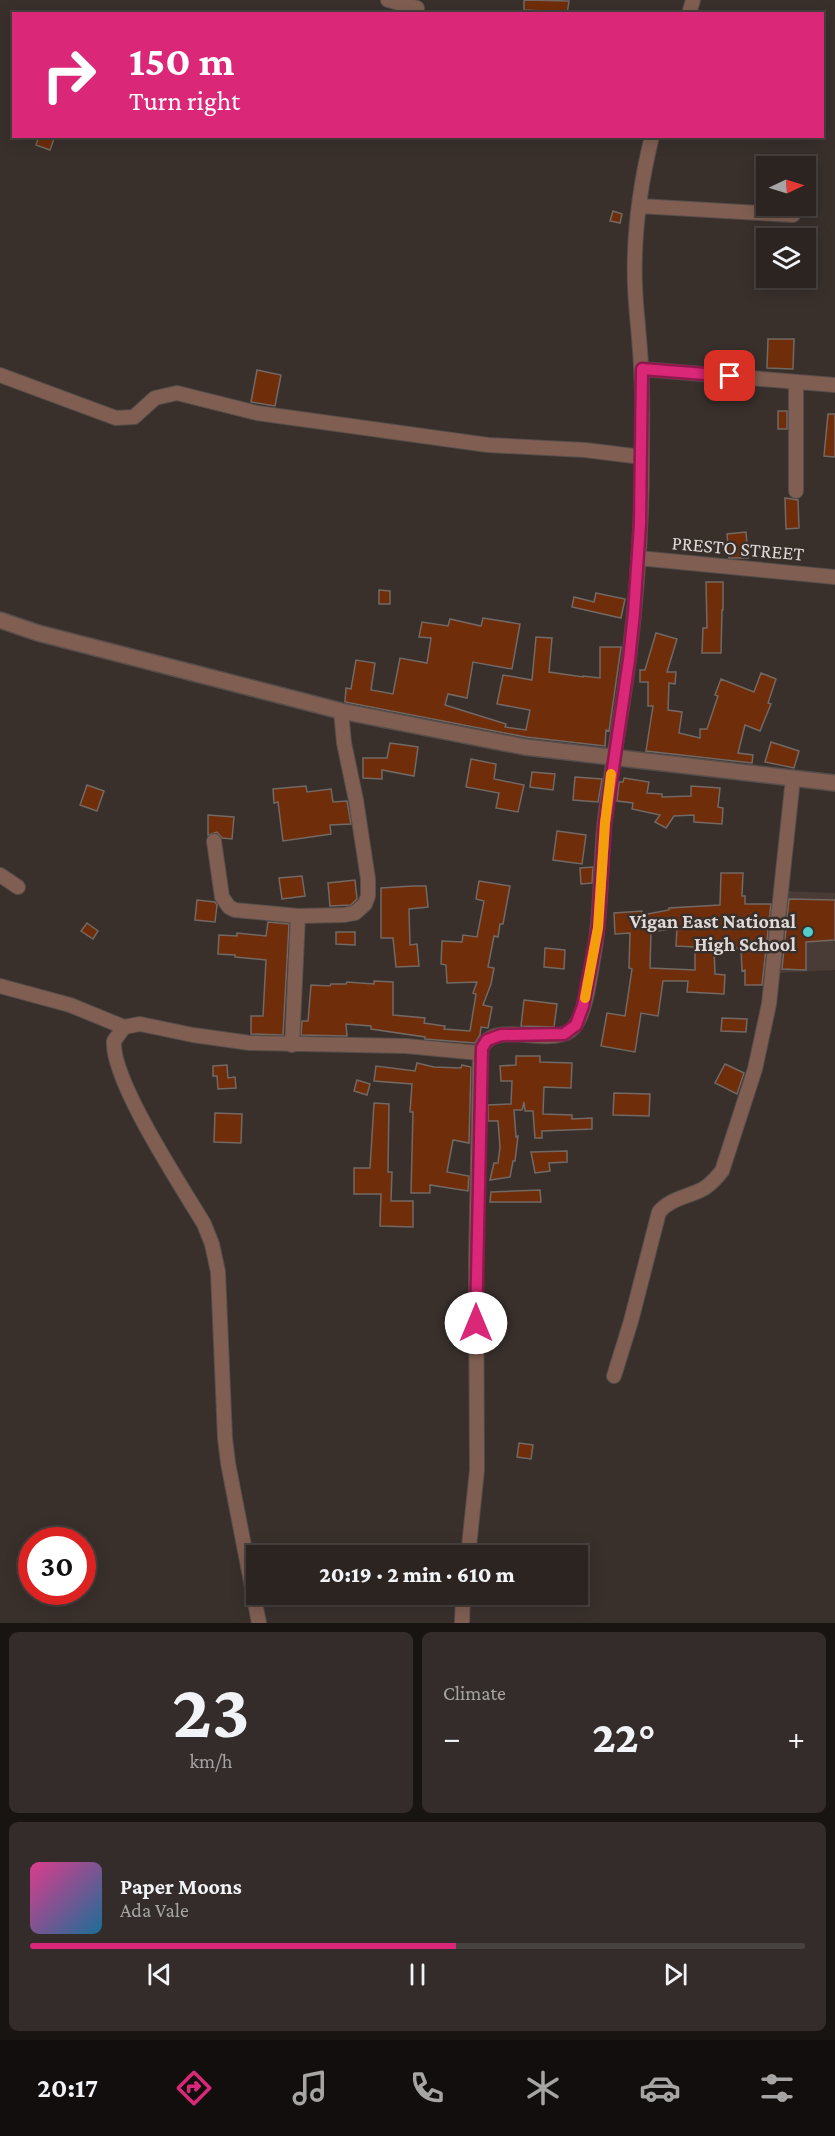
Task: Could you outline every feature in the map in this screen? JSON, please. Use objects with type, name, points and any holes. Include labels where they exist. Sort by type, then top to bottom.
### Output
[{"type":"street","points":[[388,0],[417,9]]},
{"type":"street","points":[[469,1545],[477,1470],[476,1264],[480,1053],[484,1044],[492,1037],[564,1034],[571,1030],[581,1016],[598,928],[605,823],[629,660],[638,558],[642,457],[642,369],[635,285],[641,183],[652,138]]},
{"type":"street","points":[[639,206],[756,213]]},
{"type":"street","points":[[642,369],[835,385]]},
{"type":"street","points":[[0,375],[116,418],[134,417],[156,398],[177,393],[257,413],[488,446],[585,450],[642,457]]},
{"type":"street","points":[[796,382],[796,491]]},
{"type":"street","name":"PRESTO STREET","points":[[638,558],[835,577]]},
{"type":"street","points":[[0,620],[38,633],[341,711],[525,747],[835,783]]},
{"type":"street","points":[[214,841],[222,897],[229,907],[235,910],[298,916],[355,913],[360,909],[368,896],[368,879],[356,800],[344,743],[341,711]]},
{"type":"street","points":[[614,1376],[631,1321],[659,1212],[667,1203],[702,1189],[714,1181],[722,1171],[755,1069],[769,1004],[793,778]]},
{"type":"street","points":[[0,875],[18,887]]},
{"type":"street","points":[[292,1045],[298,916]]},
{"type":"street","points":[[0,986],[70,1005],[124,1027],[140,1024],[250,1043],[406,1046],[480,1053]]},
{"type":"street","points":[[124,1027],[114,1041],[115,1060],[147,1128],[204,1224],[212,1244],[218,1272],[225,1438],[259,1623]]},
{"type":"street","points":[[462,1623],[463,1605]]},
{"type":"shaded area","name":"Vigan East National High School","points":[[784,891],[835,893],[835,970],[779,973]]},
{"type":"building","points":[[524,0],[569,1],[567,12],[524,10]]},
{"type":"building","points":[[38,138],[54,138],[50,150],[36,145]]},
{"type":"building","points":[[613,211],[622,214],[620,223],[610,221]]},
{"type":"building","points":[[768,339],[794,339],[793,369],[767,368]]},
{"type":"building","points":[[257,370],[281,375],[275,406],[251,402]]},
{"type":"building","points":[[778,411],[787,411],[787,429],[778,429]]},
{"type":"building","points":[[828,414],[835,414],[835,457],[824,456]]},
{"type":"building","points":[[785,498],[798,500],[799,528],[786,529]]},
{"type":"building","points":[[746,532],[748,558],[729,558],[727,534]]},
{"type":"building","points":[[706,582],[723,582],[721,653],[702,653],[703,628],[707,628]]},
{"type":"building","points":[[379,590],[390,591],[390,604],[379,604]]},
{"type":"building","points":[[596,593],[625,599],[621,618],[572,607],[574,597],[594,602]]},
{"type":"building","points":[[483,618],[520,624],[512,669],[473,662],[467,698],[448,694],[445,705],[506,724],[505,727],[526,730],[530,710],[497,704],[503,675],[532,680],[536,637],[552,638],[549,672],[583,677],[600,678],[600,647],[621,647],[605,746],[526,737],[345,702],[346,688],[351,689],[356,660],[375,663],[371,690],[393,694],[400,658],[427,663],[431,638],[419,637],[422,622],[448,626],[450,619],[481,626]]},
{"type":"building","points":[[656,633],[677,639],[667,672],[676,672],[675,684],[669,683],[668,710],[682,712],[679,733],[700,738],[700,729],[707,729],[721,679],[754,692],[761,673],[776,679],[768,703],[771,704],[760,731],[745,725],[738,753],[753,755],[752,763],[646,751],[653,706],[648,706],[648,682],[640,682],[640,670],[645,670]]},
{"type":"building","points":[[771,742],[799,751],[794,768],[765,762]]},
{"type":"building","points":[[390,743],[418,747],[414,776],[382,770],[382,779],[363,778],[363,758],[387,758]]},
{"type":"building","points":[[471,759],[496,764],[494,779],[524,785],[518,812],[496,808],[499,793],[466,787]]},
{"type":"building","points":[[532,772],[555,774],[553,790],[530,787]]},
{"type":"building","points":[[575,777],[602,779],[598,802],[573,800]]},
{"type":"building","points":[[624,778],[649,782],[647,793],[662,794],[662,797],[691,796],[691,786],[720,788],[718,807],[723,808],[722,824],[694,822],[694,815],[674,816],[666,828],[655,822],[660,815],[632,809],[633,803],[617,801],[619,782],[623,782]]},
{"type":"building","points":[[87,785],[104,791],[97,811],[80,805]]},
{"type":"building","points":[[306,786],[307,792],[331,789],[333,802],[347,801],[351,824],[330,825],[331,834],[283,841],[278,802],[274,803],[273,789]]},
{"type":"building","points":[[208,815],[234,817],[232,839],[222,838],[217,832],[208,835]]},
{"type":"building","points":[[557,831],[586,835],[582,864],[553,860]]},
{"type":"building","points":[[593,867],[592,883],[581,884],[580,868]]},
{"type":"building","points":[[721,873],[743,873],[742,896],[745,896],[745,904],[771,904],[762,985],[745,985],[741,948],[714,949],[715,974],[725,975],[724,994],[687,992],[688,981],[663,981],[658,1016],[641,1013],[635,1052],[601,1046],[607,1013],[625,1016],[632,969],[629,968],[630,933],[615,934],[614,913],[642,911],[642,915],[669,910],[669,908],[720,905]],"holes":[[[677,928],[676,946],[695,947],[695,970],[650,968],[651,932]]]},
{"type":"building","points":[[302,876],[305,896],[282,899],[279,878]]},
{"type":"building","points":[[355,880],[357,899],[351,905],[330,906],[328,883]]},
{"type":"building","points":[[479,881],[510,886],[503,924],[500,924],[498,937],[494,936],[488,967],[494,968],[483,1005],[492,1007],[488,1028],[481,1027],[480,1035],[475,1043],[425,1039],[425,1037],[371,1029],[371,1026],[346,1024],[347,1036],[301,1035],[302,1021],[308,1021],[311,985],[330,986],[347,982],[374,984],[374,981],[393,982],[393,1015],[425,1018],[424,1023],[445,1026],[444,1029],[470,1031],[476,994],[473,993],[477,982],[447,983],[446,965],[441,964],[442,941],[462,942],[463,935],[477,937],[484,901],[476,899]]},
{"type":"building","points":[[426,886],[428,907],[409,909],[410,945],[417,944],[419,966],[396,967],[393,938],[381,938],[381,888]]},
{"type":"building","name":"Vigan East National High School","points":[[789,899],[835,900],[835,940],[806,942],[806,970],[782,969]]},
{"type":"building","points":[[197,900],[215,902],[217,905],[215,922],[195,920]]},
{"type":"building","points":[[268,922],[289,924],[283,1035],[251,1034],[251,1016],[263,1016],[266,960],[218,954],[219,935],[237,936],[237,933],[266,936]]},
{"type":"building","points":[[87,923],[98,931],[93,939],[81,931]]},
{"type":"building","points":[[336,932],[355,932],[355,945],[336,944]]},
{"type":"building","points":[[545,948],[565,950],[564,969],[544,967]]},
{"type":"building","points":[[524,1000],[557,1004],[554,1027],[521,1026]]},
{"type":"building","points":[[722,1018],[747,1019],[746,1032],[721,1031]]},
{"type":"building","points":[[516,1056],[540,1056],[540,1062],[572,1063],[571,1088],[544,1087],[543,1114],[572,1115],[572,1119],[592,1118],[592,1129],[542,1131],[542,1138],[535,1138],[533,1111],[525,1111],[524,1102],[522,1110],[514,1110],[516,1137],[518,1136],[515,1161],[513,1161],[510,1177],[490,1180],[494,1163],[498,1163],[500,1147],[498,1121],[488,1121],[488,1105],[511,1104],[512,1081],[501,1081],[500,1066],[516,1065]]},
{"type":"building","points":[[417,1063],[434,1067],[461,1068],[462,1065],[471,1067],[469,1143],[453,1140],[447,1172],[469,1176],[468,1191],[430,1185],[430,1193],[411,1193],[412,1084],[374,1081],[376,1066],[415,1071]]},
{"type":"building","points":[[725,1064],[744,1073],[737,1094],[715,1083]]},
{"type":"building","points":[[227,1065],[228,1078],[235,1077],[236,1088],[218,1089],[217,1076],[213,1076],[213,1066]]},
{"type":"building","points":[[357,1080],[370,1084],[367,1095],[354,1091]]},
{"type":"building","points":[[614,1093],[650,1094],[649,1116],[613,1115]]},
{"type":"building","points":[[374,1103],[389,1104],[388,1172],[392,1172],[391,1201],[413,1201],[413,1227],[380,1226],[381,1194],[354,1194],[354,1168],[370,1168]]},
{"type":"building","points":[[215,1113],[242,1114],[241,1143],[214,1142]]},
{"type":"building","points":[[567,1151],[567,1162],[549,1163],[550,1171],[535,1173],[531,1152]]},
{"type":"building","points":[[540,1190],[541,1202],[490,1202],[491,1192]]},
{"type":"building","points":[[519,1443],[533,1445],[531,1459],[517,1457]]},
{"type":"slow traffic","points":[[585,998],[598,928],[605,823],[611,774]]},
{"type":"place","name":"Vigan East National High School","points":[[808,932]]},
{"type":"route","points":[[476,1323],[480,1053],[484,1044],[492,1037],[501,1035],[554,1036],[571,1030],[581,1016],[596,941],[605,823],[634,613],[640,524],[642,369],[730,376]]}]
